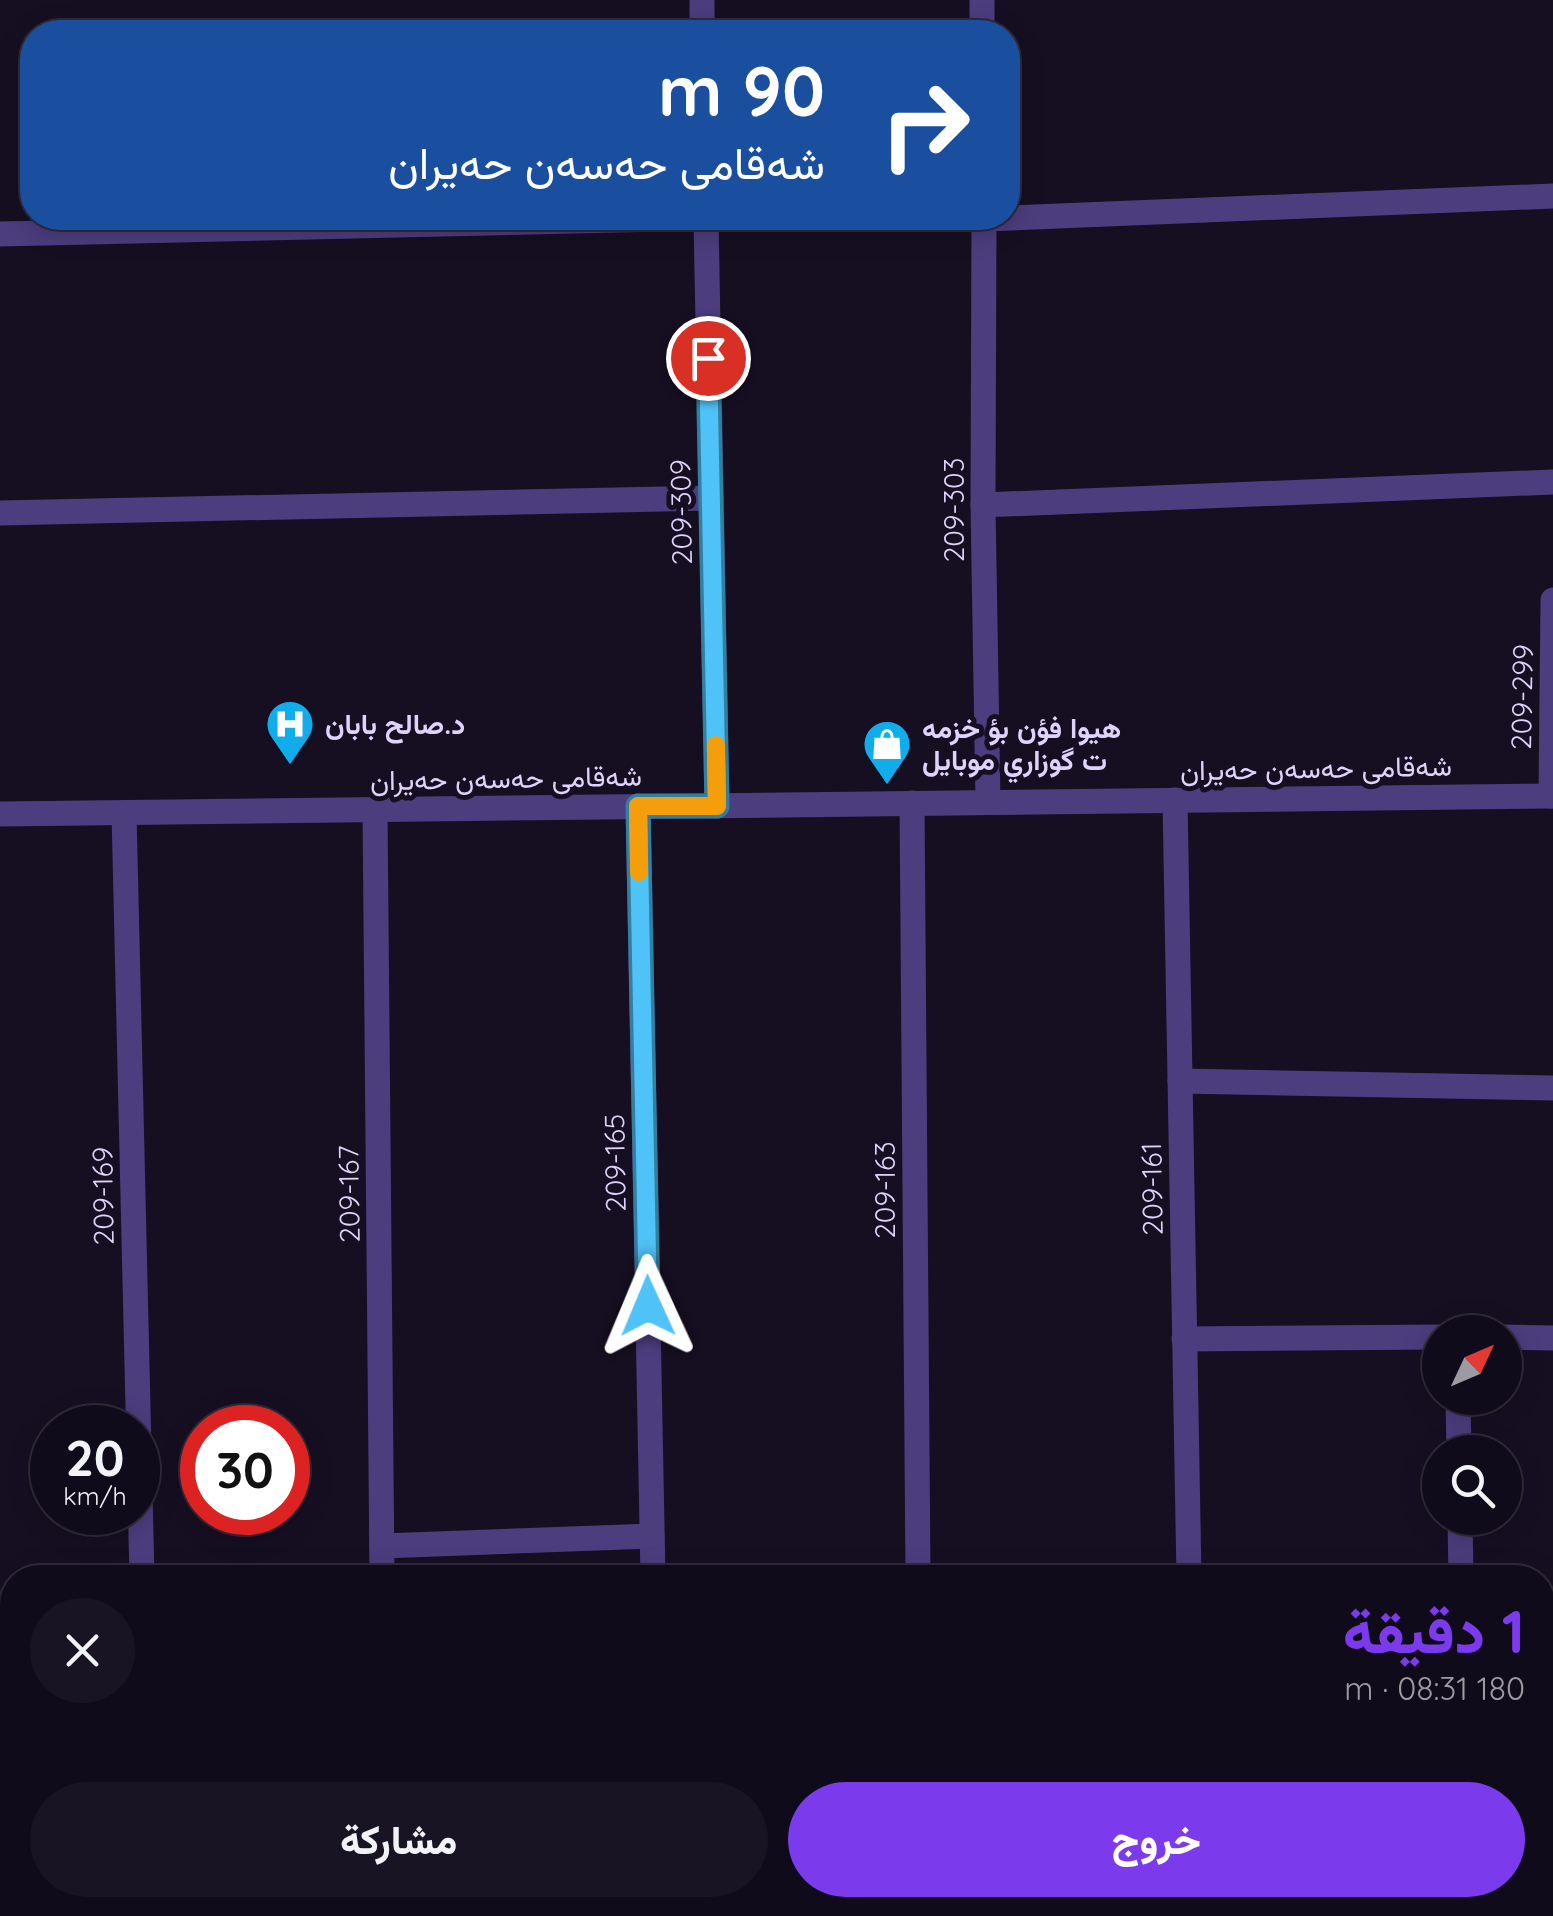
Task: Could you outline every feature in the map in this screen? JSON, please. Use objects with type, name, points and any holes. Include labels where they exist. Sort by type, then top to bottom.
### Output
[{"type":"street","points":[[1020,217],[1553,196]]},
{"type":"street","points":[[0,234],[176,230]]},
{"type":"street","name":"209-309","points":[[706,230],[717,806]]},
{"type":"street","name":"209-303","points":[[984,230],[988,802]]},
{"type":"street","points":[[983,505],[1553,482]]},
{"type":"street","points":[[0,513],[711,498]]},
{"type":"street","name":"209-299","points":[[1552,796],[1553,600]]},
{"type":"street","name":"شەقامی حەسەن حەیران","points":[[0,814],[1552,796]]},
{"type":"street","name":"209-161","points":[[1175,800],[1189,1565]]},
{"type":"street","name":"209-163","points":[[912,803],[918,1565]]},
{"type":"street","name":"209-165","points":[[638,806],[653,1565]]},
{"type":"street","name":"209-167","points":[[375,810],[382,1565]]},
{"type":"street","name":"209-169","points":[[124,812],[142,1565]]},
{"type":"street","points":[[1180,1081],[1553,1088]]},
{"type":"street","points":[[1184,1339],[1422,1337]]},
{"type":"street","points":[[1522,1337],[1553,1338]]},
{"type":"street","points":[[1460,1535],[1461,1565]]},
{"type":"street","points":[[382,1546],[652,1536]]},
{"type":"slow traffic","points":[[639,872],[638,806],[717,806],[716,745]]},
{"type":"place","name":"د.صالح بابان","points":[[290,766]]},
{"type":"place","name":"هيوا فؤن بؤ خزمه ت گوزاري موبايل","points":[[887,786]]},
{"type":"route","points":[[648,1306],[638,806],[717,806],[708,358]]}]
